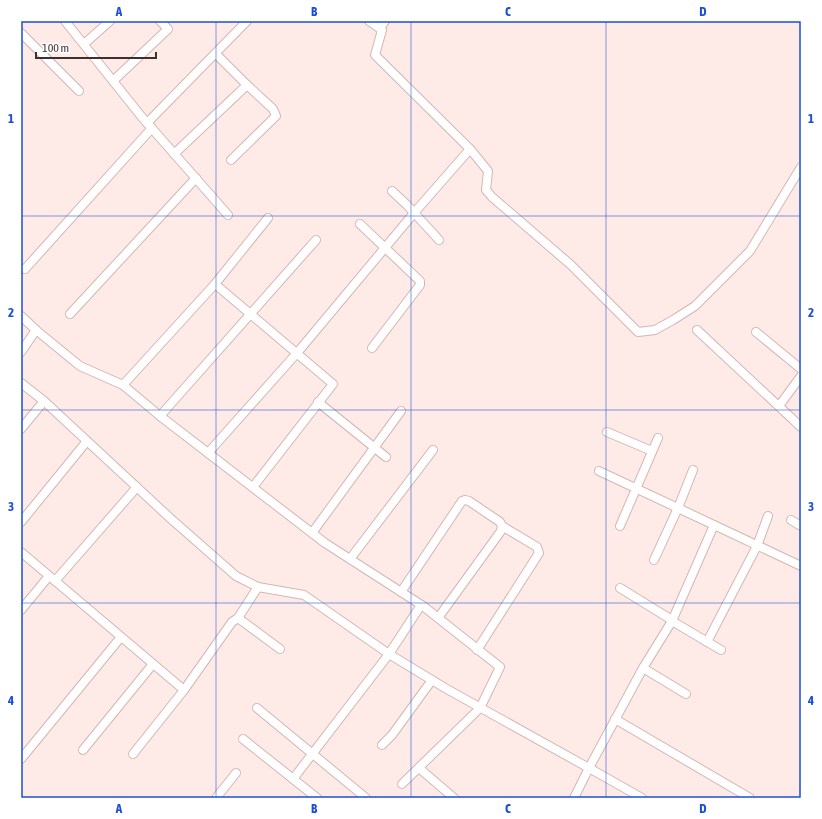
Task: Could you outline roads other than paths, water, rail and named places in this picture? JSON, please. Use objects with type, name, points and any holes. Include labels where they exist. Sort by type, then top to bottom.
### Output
[{"type":"street","points":[[65,21],[150,126],[228,215]]},
{"type":"street","points":[[84,44],[110,21]]},
{"type":"street","points":[[113,81],[168,29],[160,21]]},
{"type":"street","points":[[25,269],[150,126],[246,21]]},
{"type":"street","points":[[369,21],[382,30],[375,55],[470,149],[488,171],[486,190],[492,197],[570,265],[638,332],[655,330],[695,306],[750,251],[801,167]]},
{"type":"street","points":[[380,28],[385,21]]},
{"type":"street","points":[[21,33],[79,91]]},
{"type":"street","points":[[216,54],[273,109],[276,116],[231,160]]},
{"type":"street","points":[[174,154],[247,85]]},
{"type":"street","points":[[208,453],[297,353],[384,248],[470,149]]},
{"type":"street","points":[[70,314],[196,178]]},
{"type":"street","points":[[392,191],[439,240]]},
{"type":"street","points":[[123,385],[215,284],[268,218]]},
{"type":"street","points":[[360,224],[420,281],[420,285],[372,348]]},
{"type":"street","points":[[160,416],[316,240]]},
{"type":"street","points":[[215,284],[333,384],[254,487]]},
{"type":"street","points":[[21,316],[80,366],[123,385],[160,416],[312,533],[420,605],[500,667],[480,708],[402,784]]},
{"type":"street","points":[[21,352],[36,330]]},
{"type":"street","points":[[697,330],[801,427]]},
{"type":"street","points":[[756,332],[801,375],[779,406]]},
{"type":"street","points":[[21,383],[44,401],[236,576],[258,588],[304,595],[389,654],[432,680],[642,798]]},
{"type":"street","points":[[21,429],[44,401]]},
{"type":"street","points":[[318,402],[386,457]]},
{"type":"street","points":[[312,533],[373,447],[401,411]]},
{"type":"street","points":[[607,432],[652,451]]},
{"type":"street","points":[[620,526],[658,438]]},
{"type":"street","points":[[21,522],[87,441]]},
{"type":"street","points":[[350,559],[433,450]]},
{"type":"street","points":[[654,560],[678,508],[693,470]]},
{"type":"street","points":[[599,471],[757,546],[800,562]]},
{"type":"street","points":[[21,610],[52,579],[137,487]]},
{"type":"street","points":[[401,592],[462,501],[465,500],[469,501],[500,522],[502,526],[537,547],[539,553],[478,650]]},
{"type":"street","points":[[707,642],[757,546],[768,516]]},
{"type":"street","points":[[791,520],[801,526]]},
{"type":"street","points":[[574,798],[643,668],[672,620],[714,525]]},
{"type":"street","points":[[438,618],[501,531],[502,526]]},
{"type":"street","points":[[21,552],[184,690]]},
{"type":"street","points":[[133,754],[184,690],[232,622],[238,618],[258,588]]},
{"type":"street","points":[[620,588],[721,650]]},
{"type":"street","points":[[293,779],[314,754],[389,654],[420,605]]},
{"type":"street","points":[[238,618],[280,649]]},
{"type":"street","points":[[21,759],[121,637]]},
{"type":"street","points":[[83,750],[154,664]]},
{"type":"street","points":[[643,668],[686,694]]},
{"type":"street","points":[[382,745],[392,735],[432,680]]},
{"type":"street","points":[[257,708],[366,798]]},
{"type":"street","points":[[615,719],[750,798]]},
{"type":"street","points":[[243,739],[317,798]]},
{"type":"street","points":[[419,768],[454,798]]},
{"type":"street","points":[[216,798],[236,773]]}]
